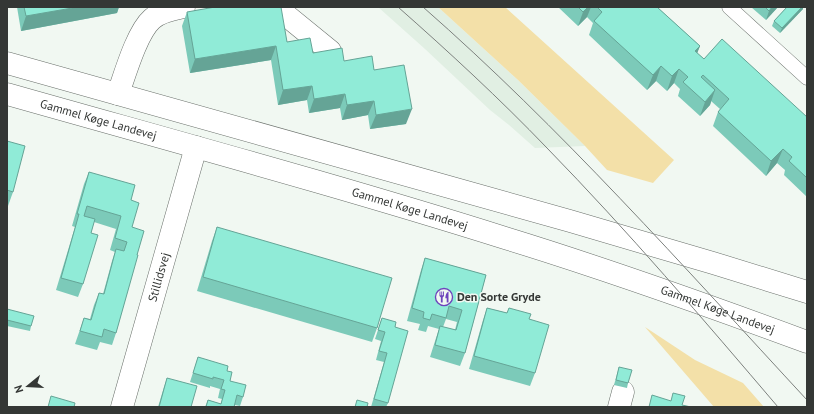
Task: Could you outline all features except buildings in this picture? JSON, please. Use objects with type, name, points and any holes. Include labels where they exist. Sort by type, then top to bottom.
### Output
[{"type":"main road","points":[[118,94],[142,31],[153,18],[169,10],[184,7]]},
{"type":"main road","points":[[276,7],[330,51]]},
{"type":"main road","points":[[7,62],[570,221],[807,292]]},
{"type":"main road","name":"Gammel Køge Landevej","points":[[7,94],[384,201],[506,238],[634,280],[807,342]]},
{"type":"main road","name":"Stillidsvej","points":[[122,407],[196,147]]},
{"type":"lane","points":[[729,7],[807,78]]},
{"type":"shaded area","points":[[378,7],[438,7],[518,80],[585,146],[535,148],[490,110]]},
{"type":"shaded area","points":[[438,7],[505,7],[674,160],[653,183],[607,170],[585,146],[518,80]]},
{"type":"shaded area","points":[[645,327],[695,360],[743,383],[764,407],[714,407]]},
{"type":"tram line","points":[[398,7],[493,94],[577,179],[665,276],[778,407]]},
{"type":"tram line","points":[[423,7],[474,53],[572,149],[807,400]]},
{"type":"place","name":"Den Sorte Gryde","points":[[444,297]]}]
